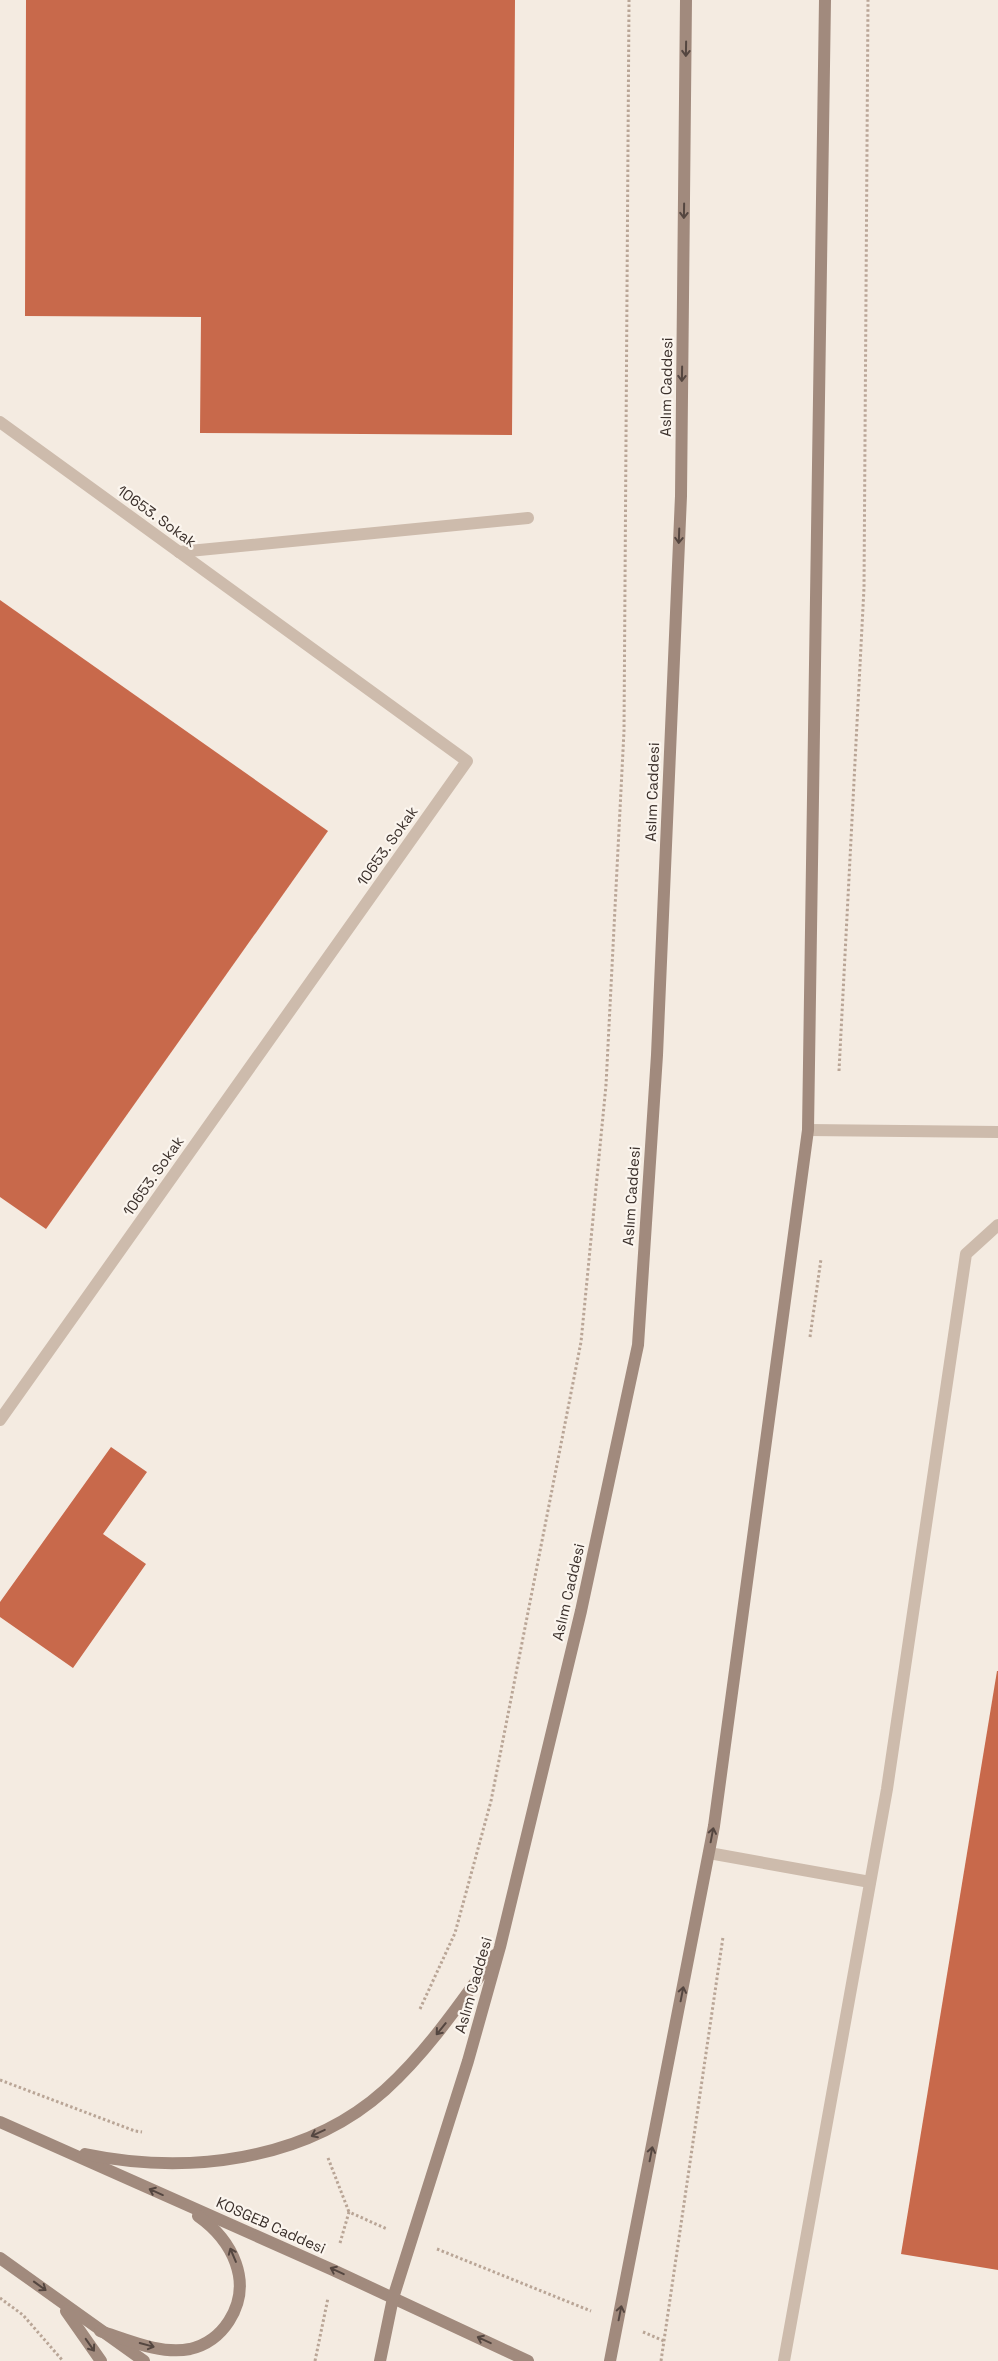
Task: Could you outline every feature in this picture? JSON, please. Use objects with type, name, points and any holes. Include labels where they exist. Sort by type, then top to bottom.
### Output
[{"type":"main road","name":"Aslım Caddesi","points":[[380,2361],[393,2298],[413,2239],[500,1947],[581,1611],[638,1345],[657,1055],[681,496],[686,0]]},
{"type":"main road","points":[[610,2361],[709,1853],[808,1130],[825,0]]},
{"type":"main road","points":[[59,2148],[118,2161],[162,2164],[200,2162],[238,2158],[278,2148],[318,2133],[346,2118],[384,2091],[414,2062],[443,2027],[500,1947]]},
{"type":"main road","name":"KOSGEB Caddesi","points":[[0,2122],[333,2270],[528,2361]]},
{"type":"main road","points":[[100,2331],[165,2350],[189,2349],[209,2342],[223,2329],[235,2312],[240,2294],[239,2270],[229,2246],[212,2226],[178,2201]]},
{"type":"main road","points":[[0,2258],[144,2361]]},
{"type":"main road","points":[[59,2300],[101,2361]]},
{"type":"street","name":"10653. Sokak","points":[[0,422],[467,762],[0,1420]]},
{"type":"street","points":[[179,552],[528,518]]},
{"type":"street","points":[[808,1130],[998,1132]]},
{"type":"street","points":[[784,2361],[887,1789],[966,1254],[998,1224]]},
{"type":"street","points":[[709,1853],[870,1882]]},
{"type":"path","points":[[419,2010],[455,1934],[491,1801],[581,1342],[606,1085],[624,731],[629,0]]},
{"type":"path","points":[[0,2080],[135,2131],[144,2132]]},
{"type":"path","points":[[315,2361],[333,2270],[349,2212],[318,2133]]},
{"type":"path","points":[[349,2212],[664,2341]]},
{"type":"path","points":[[0,2298],[23,2315],[63,2361]]},
{"type":"building","points":[[26,0],[515,0],[512,435],[200,433],[201,317],[25,316]]},
{"type":"building","points":[[0,600],[328,831],[46,1229],[0,1197]]},
{"type":"building","points":[[111,1447],[147,1472],[103,1534],[146,1564],[73,1668],[0,1617],[0,1602]]},
{"type":"building","points":[[998,1671],[998,2270],[901,2254]]}]
